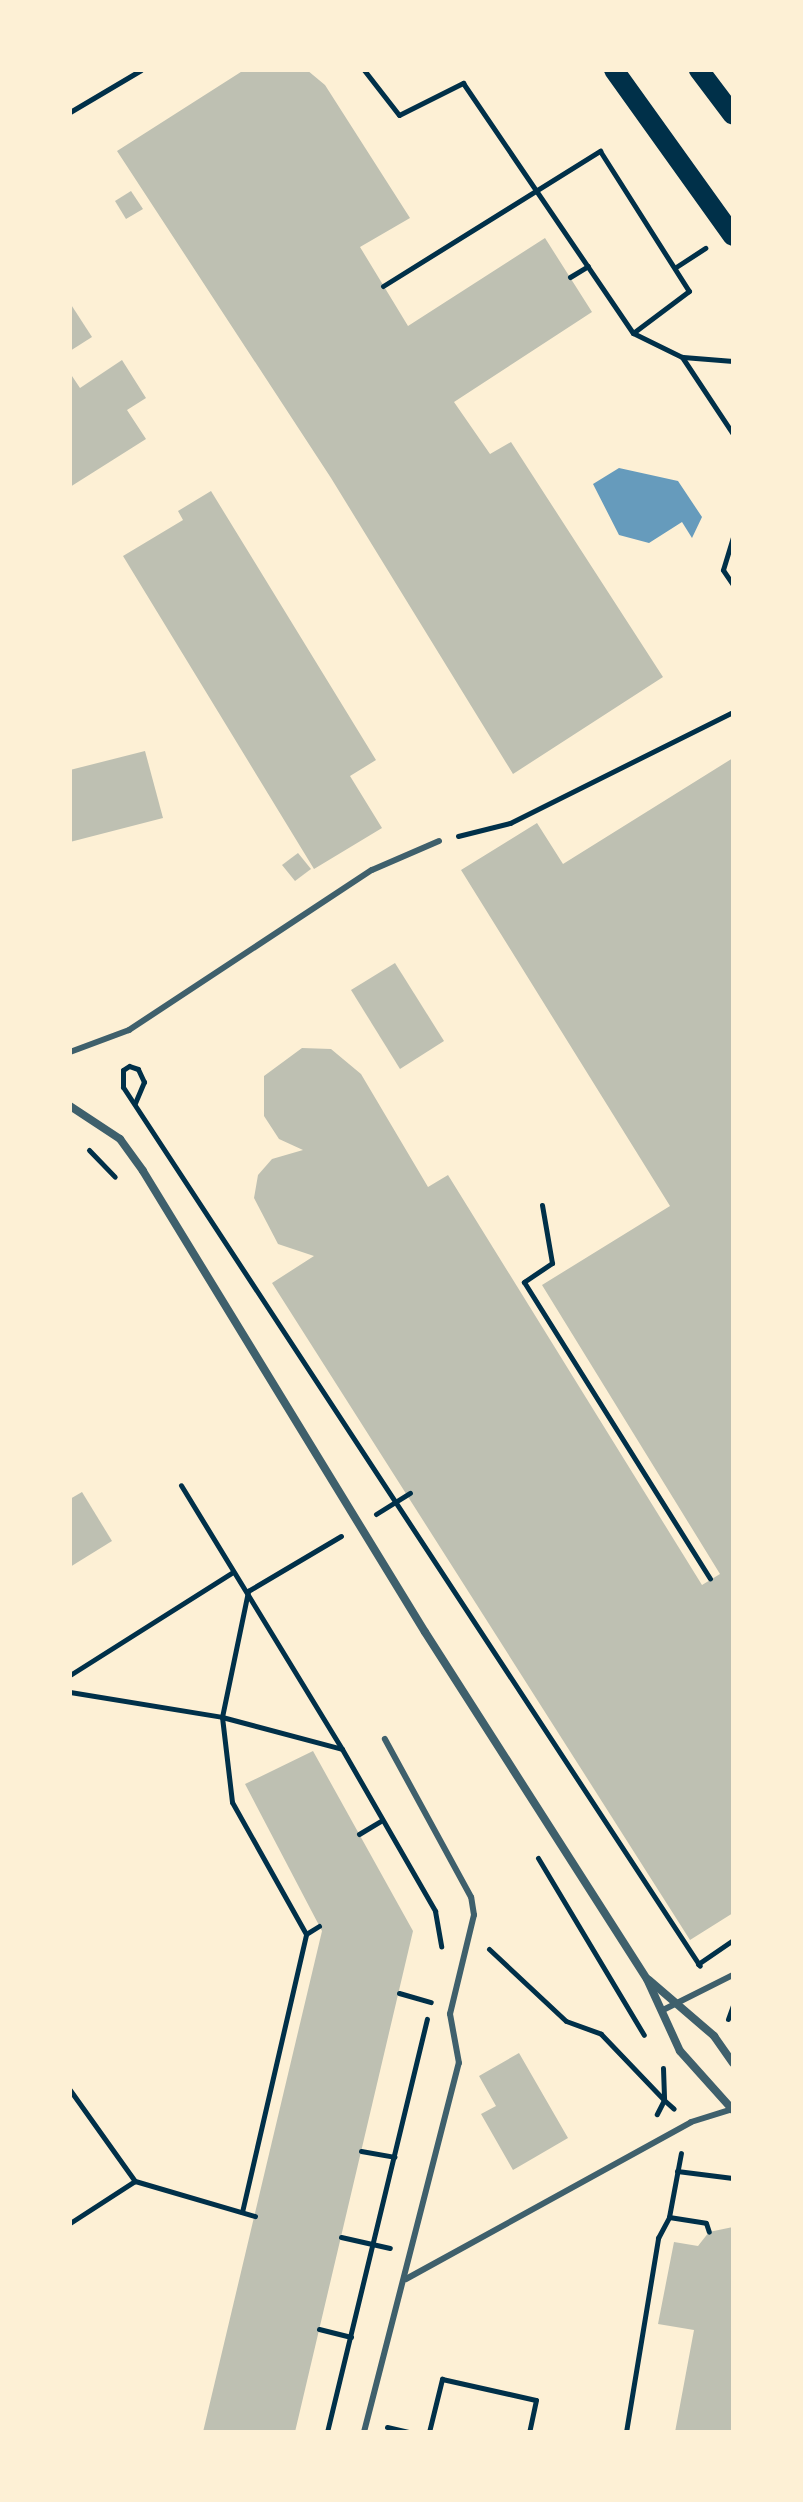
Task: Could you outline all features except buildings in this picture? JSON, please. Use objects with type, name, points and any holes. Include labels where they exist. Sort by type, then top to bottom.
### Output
[{"type":"main road","points":[[614,70],[733,236]]},
{"type":"main road","points":[[699,70],[733,115]]},
{"type":"street","points":[[70,1106],[120,1139],[143,1171],[433,1645],[647,1979],[680,2051],[733,2109]]},
{"type":"street","points":[[647,1979],[714,2036],[733,2063]]},
{"type":"lane","points":[[70,1052],[129,1030],[372,870],[439,841]]},
{"type":"lane","points":[[364,2432],[406,2279],[459,2063],[450,2014],[471,1932],[471,1897],[385,1739]]},
{"type":"lane","points":[[661,2011],[733,1975]]},
{"type":"lane","points":[[406,2279],[691,2122],[733,2109]]},
{"type":"path","points":[[70,112],[141,70]]},
{"type":"path","points":[[364,70],[399,115],[463,83],[633,333],[682,357],[733,361]]},
{"type":"path","points":[[383,286],[540,194],[600,151],[689,291],[633,333]]},
{"type":"path","points":[[570,277],[588,266]]},
{"type":"path","points":[[682,357],[733,434]]},
{"type":"path","points":[[733,537],[723,570],[733,585]]},
{"type":"path","points":[[439,841],[510,823],[733,712]]},
{"type":"path","points":[[135,1103],[144,1082],[138,1069],[129,1066],[123,1070],[123,1087],[697,1965],[733,1940]]},
{"type":"path","points":[[542,1205],[552,1263],[524,1282],[710,1579]]},
{"type":"path","points":[[181,1485],[233,1572],[248,1591],[435,1911],[439,1928],[439,1960]]},
{"type":"path","points":[[242,2212],[306,1934],[232,1802],[222,1717],[248,1591],[317,1551]]},
{"type":"path","points":[[70,1675],[233,1572]]},
{"type":"path","points":[[70,1692],[222,1717],[342,1749]]},
{"type":"path","points":[[359,1834],[382,1820]]},
{"type":"path","points":[[306,1934],[319,1926]]},
{"type":"path","points":[[439,1928],[471,1932],[566,2021],[601,2034],[664,2100]]},
{"type":"path","points":[[327,2432],[433,1988]]},
{"type":"path","points":[[399,1993],[431,2002]]},
{"type":"path","points":[[70,2090],[135,2181],[255,2216]]},
{"type":"path","points":[[626,2432],[658,2238],[669,2217],[681,2151],[694,2143]]},
{"type":"path","points":[[361,2151],[394,2157]]},
{"type":"path","points":[[677,2171],[733,2178]]},
{"type":"path","points":[[70,2223],[135,2181]]},
{"type":"path","points":[[669,2217],[706,2223],[709,2232]]},
{"type":"path","points":[[341,2237],[412,2252]]},
{"type":"path","points":[[319,2329],[351,2337]]},
{"type":"path","points":[[429,2432],[442,2379],[536,2400],[529,2432]]},
{"type":"water","points":[[619,468],[678,481],[702,517],[692,538],[682,522],[649,543],[619,535],[593,484]]}]
